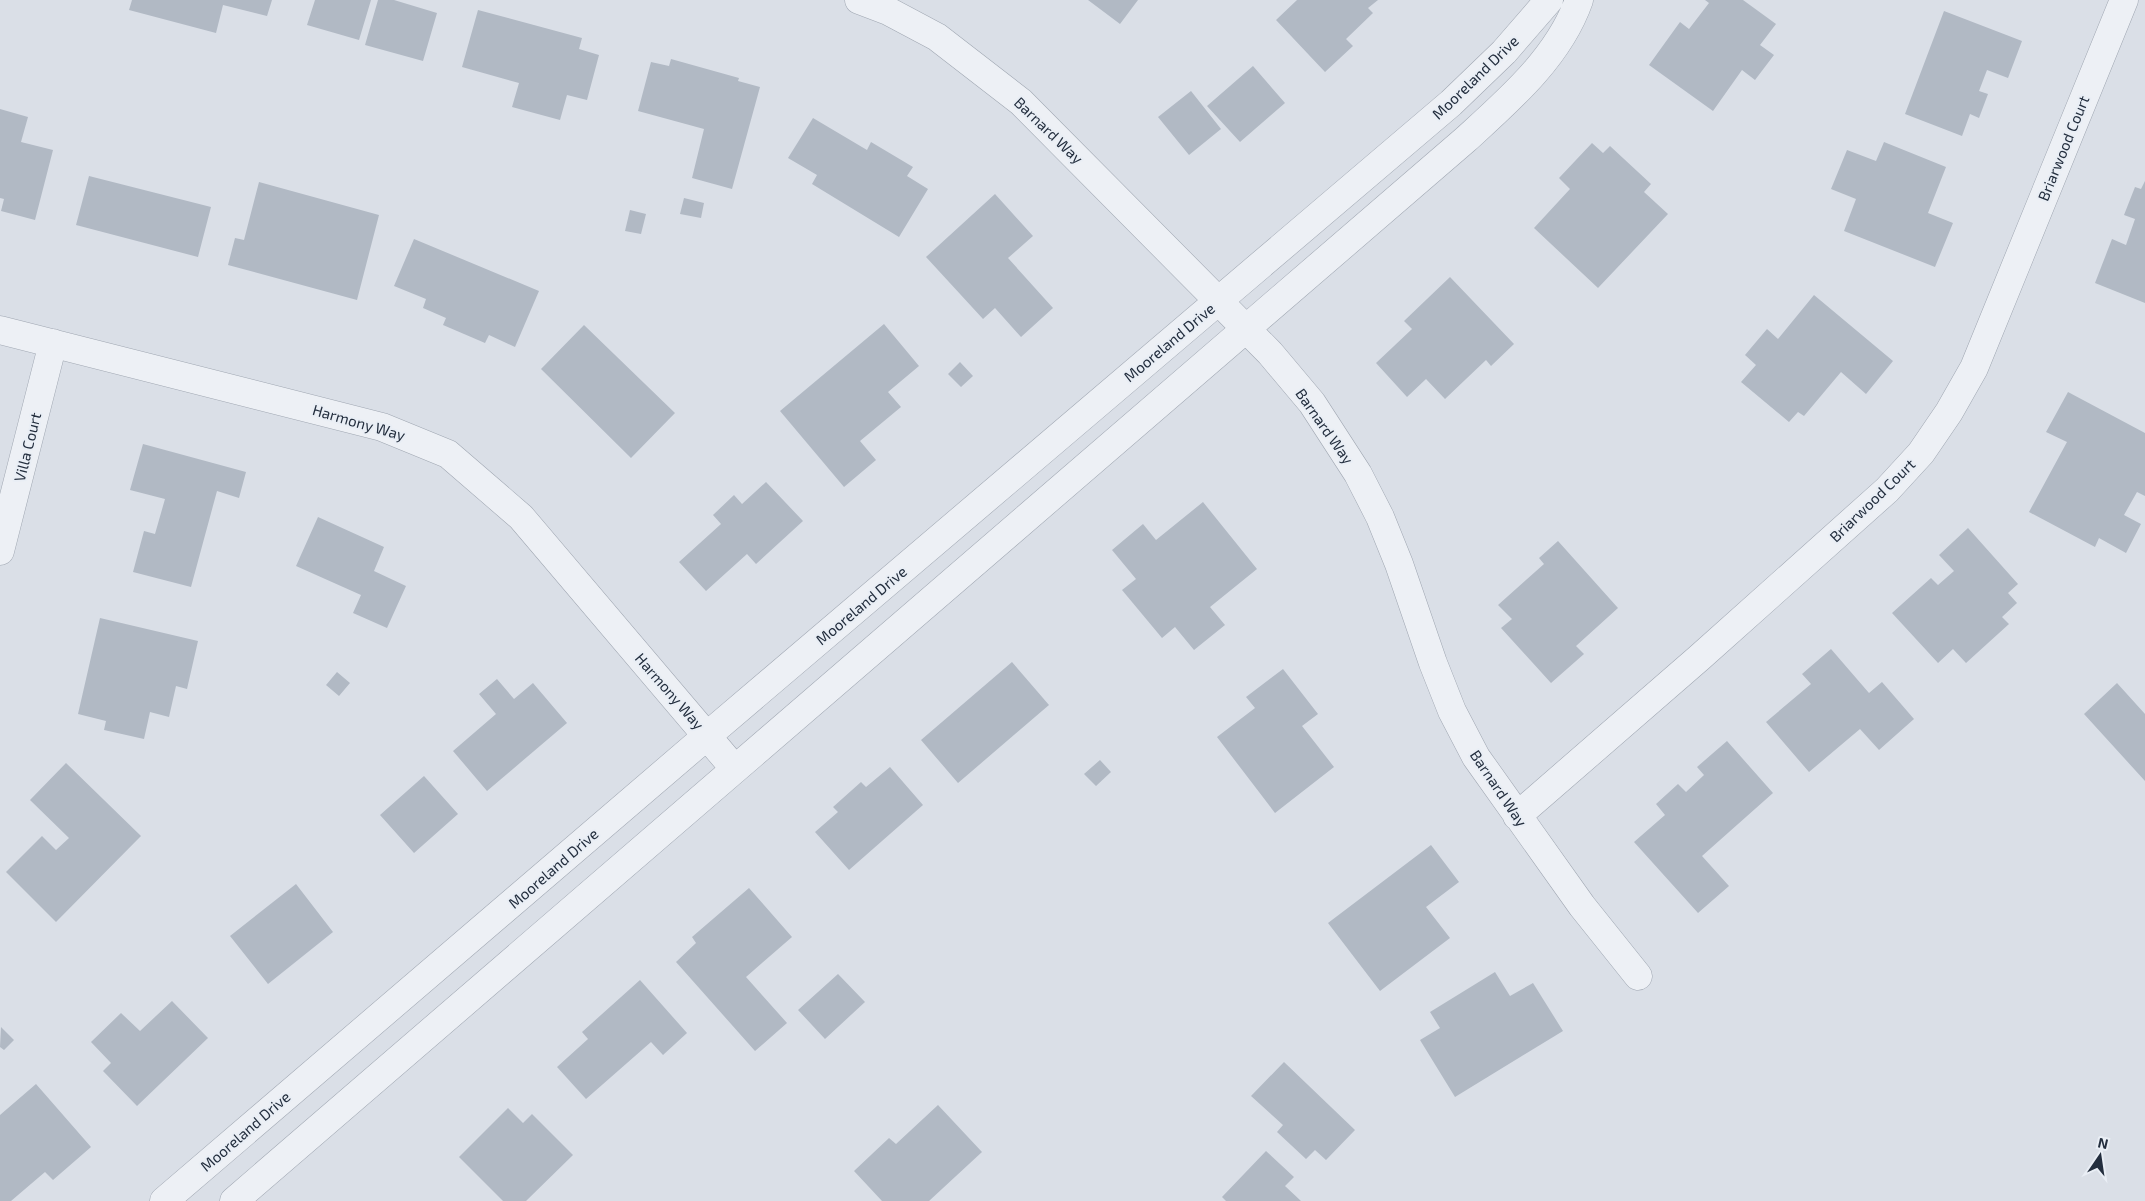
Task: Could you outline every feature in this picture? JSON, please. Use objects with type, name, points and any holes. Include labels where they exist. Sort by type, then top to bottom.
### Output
[{"type":"street","name":"Barnard Way","points":[[859,0],[888,11],[936,37],[1021,102],[1270,353],[1312,403],[1358,474],[1380,517],[1396,556],[1432,663],[1452,712],[1476,757],[1582,906],[1638,976]]},
{"type":"street","name":"Mooreland Drive","points":[[164,1201],[1451,103],[1504,52],[1549,0]]},
{"type":"street","points":[[234,1201],[734,768],[1246,330],[1509,99],[1545,60],[1573,18],[1579,0]]},
{"type":"street","name":"Briarwood Court","points":[[1517,816],[1699,658],[1887,490],[1921,453],[1949,412],[1974,368],[2124,0]]},
{"type":"street","name":"Harmony Way","points":[[0,330],[382,426],[448,454],[520,517],[708,735],[734,768]]},
{"type":"street","name":"Villa Court","points":[[0,551],[53,343]]},
{"type":"building","points":[[132,0],[272,0],[267,16],[223,5],[216,33],[129,10]]},
{"type":"building","points":[[315,0],[371,0],[359,40],[307,25]]},
{"type":"building","points":[[378,0],[394,0],[437,13],[423,61],[365,45]]},
{"type":"building","points":[[1088,0],[1138,0],[1120,24]]},
{"type":"building","points":[[1297,0],[1378,0],[1368,8],[1373,13],[1346,39],[1353,46],[1325,72],[1276,20]]},
{"type":"building","points":[[1705,0],[1743,0],[1776,24],[1760,45],[1774,55],[1755,80],[1742,70],[1713,111],[1649,65],[1680,22],[1689,29],[1709,3]]},
{"type":"building","points":[[478,10],[582,38],[579,49],[599,55],[587,100],[567,95],[560,120],[512,107],[519,83],[462,67]]},
{"type":"building","points":[[1944,11],[2022,41],[2008,78],[1987,70],[1979,91],[1988,94],[1979,118],[1970,114],[1962,136],[1905,114]]},
{"type":"building","points":[[671,59],[739,78],[738,81],[760,87],[732,189],[692,178],[704,129],[638,111],[651,62],[669,66]]},
{"type":"building","points":[[1253,66],[1285,103],[1240,142],[1207,106]]},
{"type":"building","points":[[1191,91],[1221,129],[1189,155],[1158,117]]},
{"type":"building","points":[[0,109],[28,117],[21,142],[53,150],[35,220],[1,211],[4,199],[0,198]]},
{"type":"building","points":[[813,118],[867,150],[871,142],[913,167],[907,176],[928,189],[899,237],[812,184],[817,175],[788,158]]},
{"type":"building","points":[[1884,142],[1946,167],[1928,213],[1953,223],[1935,267],[1844,231],[1856,199],[1831,189],[1847,150],[1876,161]]},
{"type":"building","points":[[1592,143],[1603,153],[1610,146],[1651,184],[1644,192],[1668,214],[1598,288],[1534,228],[1570,189],[1559,178]]},
{"type":"building","points":[[89,176],[211,207],[198,257],[76,225]]},
{"type":"building","points":[[2145,181],[2145,303],[2095,283],[2112,239],[2126,245],[2135,219],[2124,215],[2135,187],[2141,189]]},
{"type":"building","points":[[259,182],[379,215],[357,300],[228,265],[235,238],[244,240]]},
{"type":"building","points":[[995,194],[1033,236],[1008,258],[1053,308],[1021,337],[995,308],[983,319],[926,257]]},
{"type":"building","points":[[684,198],[704,203],[701,218],[680,214]]},
{"type":"building","points":[[630,210],[646,214],[641,234],[625,231]]},
{"type":"building","points":[[414,239],[539,291],[515,347],[489,335],[485,343],[443,325],[446,318],[423,308],[426,299],[394,286]]},
{"type":"building","points":[[1450,277],[1514,344],[1491,366],[1486,360],[1445,399],[1426,379],[1407,397],[1376,363],[1412,329],[1404,321]]},
{"type":"building","points":[[1814,295],[1893,361],[1866,394],[1841,372],[1804,416],[1798,412],[1789,422],[1741,382],[1756,365],[1745,355],[1767,329],[1778,339]]},
{"type":"building","points":[[884,324],[919,366],[888,392],[901,407],[860,441],[876,460],[844,487],[780,411]]},
{"type":"building","points":[[584,325],[675,413],[631,458],[541,369]]},
{"type":"building","points":[[960,362],[973,376],[961,387],[948,374]]},
{"type":"building","points":[[2068,392],[2145,433],[2145,496],[2137,492],[2124,515],[2141,524],[2126,553],[2099,538],[2095,547],[2029,512],[2067,442],[2046,432]]},
{"type":"building","points":[[143,444],[246,472],[239,498],[217,491],[191,587],[133,572],[144,531],[155,534],[165,499],[130,490]]},
{"type":"building","points":[[766,482],[803,521],[756,564],[747,554],[706,591],[679,562],[721,524],[713,515],[734,495],[742,504]]},
{"type":"building","points":[[1203,502],[1257,569],[1210,607],[1225,625],[1194,650],[1175,627],[1162,638],[1122,590],[1136,579],[1112,550],[1143,524],[1156,540]]},
{"type":"building","points":[[318,517],[384,547],[374,571],[406,586],[387,628],[353,613],[361,595],[296,566]]},
{"type":"building","points":[[1968,528],[2018,584],[2008,593],[2017,603],[2002,617],[2009,624],[1966,663],[1953,649],[1938,663],[1892,613],[1931,578],[1938,585],[1954,571],[1939,555]]},
{"type":"building","points":[[1558,541],[1618,608],[1576,646],[1584,654],[1551,683],[1501,628],[1512,619],[1498,605],[1544,564],[1539,558]]},
{"type":"building","points":[[100,618],[198,641],[187,689],[176,686],[169,717],[150,712],[144,739],[104,730],[106,721],[78,714]]},
{"type":"building","points":[[1831,649],[1869,693],[1882,682],[1914,719],[1879,750],[1860,729],[1809,772],[1766,722],[1811,684],[1802,674]]},
{"type":"building","points":[[1012,662],[1049,705],[958,783],[921,740]]},
{"type":"building","points":[[1283,669],[1318,714],[1302,726],[1334,767],[1275,813],[1217,737],[1255,708],[1246,697]]},
{"type":"building","points":[[337,672],[350,683],[339,696],[326,685]]},
{"type":"building","points":[[497,679],[514,699],[533,683],[567,723],[487,791],[453,751],[496,714],[479,694]]},
{"type":"building","points":[[2117,683],[2145,714],[2145,781],[2084,714]]},
{"type":"building","points":[[1727,741],[1773,793],[1702,856],[1729,886],[1698,913],[1634,842],[1665,815],[1656,804],[1678,784],[1686,792],[1704,775],[1697,767]]},
{"type":"building","points":[[1100,760],[1111,772],[1096,786],[1084,774]]},
{"type":"building","points":[[66,763],[141,836],[56,922],[6,872],[42,836],[56,850],[69,838],[30,800]]},
{"type":"building","points":[[890,767],[923,805],[849,870],[815,832],[838,812],[833,807],[861,782],[866,787]]},
{"type":"building","points":[[424,776],[458,814],[414,853],[380,815]]},
{"type":"building","points":[[1431,845],[1459,882],[1426,907],[1450,938],[1380,991],[1328,923]]},
{"type":"building","points":[[296,884],[333,932],[268,984],[230,936]]},
{"type":"building","points":[[749,888],[792,937],[746,977],[787,1023],[755,1051],[676,962],[696,943],[692,937]]},
{"type":"building","points":[[1495,972],[1510,996],[1533,983],[1563,1031],[1455,1097],[1420,1040],[1440,1028],[1430,1012]]},
{"type":"building","points":[[838,974],[865,1002],[825,1039],[798,1010]]},
{"type":"building","points":[[640,980],[687,1033],[663,1055],[651,1042],[586,1099],[557,1067],[588,1039],[582,1032]]},
{"type":"building","points":[[172,1001],[208,1038],[137,1106],[103,1071],[111,1063],[91,1042],[121,1013],[140,1031]]},
{"type":"building","points":[[1,1027],[14,1040],[4,1050],[0,1047]]},
{"type":"building","points":[[1284,1062],[1355,1130],[1326,1160],[1315,1150],[1306,1159],[1277,1132],[1283,1125],[1251,1096]]},
{"type":"building","points":[[36,1084],[91,1147],[53,1180],[45,1172],[11,1201],[0,1201],[0,1115]]},
{"type":"building","points":[[938,1105],[982,1152],[929,1201],[882,1201],[854,1171],[889,1138],[896,1144]]},
{"type":"building","points":[[508,1108],[523,1123],[532,1114],[573,1155],[526,1201],[503,1201],[459,1157]]},
{"type":"building","points":[[1266,1151],[1294,1177],[1285,1186],[1301,1201],[1226,1201],[1222,1197]]}]
